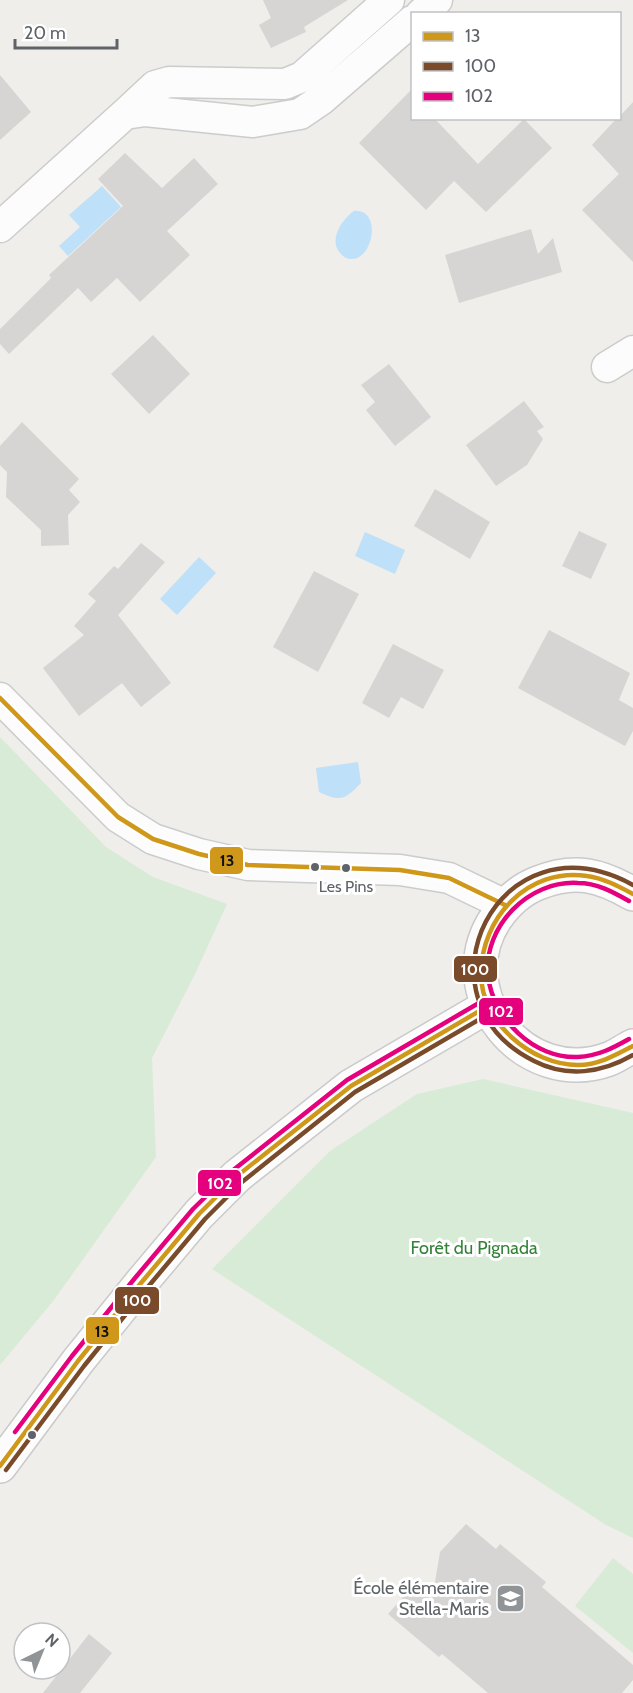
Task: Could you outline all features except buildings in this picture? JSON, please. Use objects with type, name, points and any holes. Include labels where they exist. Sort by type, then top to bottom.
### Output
[{"type":"main road","points":[[633,894],[610,880],[582,874],[554,877],[527,887],[505,905],[490,928],[482,953],[481,980],[488,1006],[503,1031],[525,1050],[552,1062],[581,1065],[609,1059],[633,1046]]},
{"type":"main road","points":[[0,1466],[78,1361],[141,1283],[199,1214],[237,1176],[351,1086],[488,1006]]},
{"type":"street","points":[[0,227],[155,86],[169,82],[285,84],[302,77],[389,0]]},
{"type":"street","points":[[423,12],[437,0]]},
{"type":"street","points":[[126,114],[145,111],[253,122],[300,114],[322,99],[411,22]]},
{"type":"street","points":[[607,367],[633,351]]},
{"type":"street","points":[[0,698],[118,817],[153,839],[199,854],[248,865],[400,870],[449,878],[505,905]]},
{"type":"green space","points":[[0,737],[106,847],[153,877],[227,904],[195,974],[152,1058],[156,1157],[54,1300],[0,1365]]},
{"type":"green space","name":"Forêt du Pignada","points":[[483,1079],[633,1113],[633,1538],[606,1525],[212,1269],[330,1151],[417,1094]]},
{"type":"green space","points":[[613,1558],[633,1574],[633,1653],[575,1606]]},
{"type":"water","points":[[102,186],[121,207],[68,256],[59,246],[80,227],[69,215]]},
{"type":"water","points":[[354,211],[363,212],[369,217],[372,234],[365,252],[359,257],[350,259],[338,250],[336,238],[341,225]]},
{"type":"water","points":[[365,532],[405,550],[395,574],[355,556]]},
{"type":"water","points":[[199,557],[216,573],[177,615],[160,599]]},
{"type":"water","points":[[358,762],[361,783],[351,793],[337,798],[319,792],[316,768]]},
{"type":"transit line","name":"13","points":[[0,698],[118,817],[153,839],[199,854],[248,865],[400,870],[449,878],[505,905]]},
{"type":"transit line","name":"100","points":[[633,885],[585,869],[543,873],[509,892],[486,922],[475,959],[478,997],[497,1033],[534,1061],[559,1070],[584,1071],[609,1066],[633,1055]]},
{"type":"transit line","name":"13","points":[[633,894],[605,880],[587,876],[566,875],[528,888],[499,916],[489,934],[483,953],[481,974],[483,992],[499,1024],[512,1038],[543,1058],[560,1063],[585,1065],[607,1059],[633,1046]]},
{"type":"transit line","name":"102","points":[[629,901],[605,889],[585,883],[560,884],[543,889],[527,898],[501,924],[488,958],[491,992],[498,1007],[518,1033],[532,1044],[562,1056],[578,1057],[605,1051],[629,1039]]},
{"type":"transit line","name":"102","points":[[15,1432],[135,1278],[193,1209],[232,1171],[347,1080],[484,1000]]},
{"type":"transit line","name":"13","points":[[0,1466],[78,1361],[141,1283],[199,1214],[237,1176],[351,1086],[488,1006]]},
{"type":"transit line","name":"100","points":[[6,1470],[84,1366],[147,1288],[205,1219],[242,1182],[355,1092],[492,1012]]},
{"type":"place","name":"Les Pins","points":[[346,868]]},
{"type":"place","name":"École élémentaire Stella-Maris","points":[[510,1598]]}]
